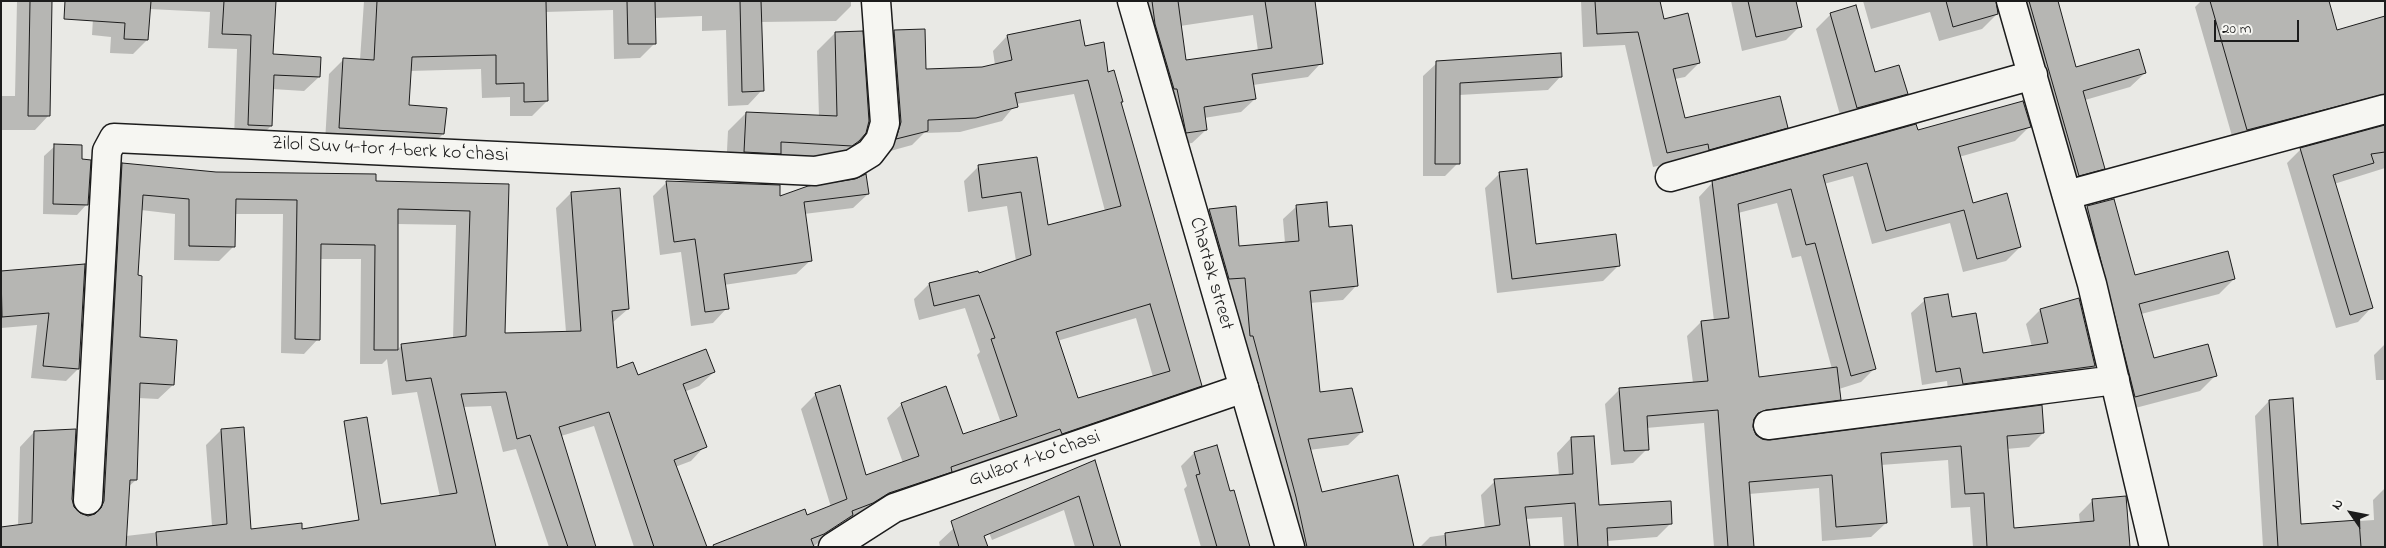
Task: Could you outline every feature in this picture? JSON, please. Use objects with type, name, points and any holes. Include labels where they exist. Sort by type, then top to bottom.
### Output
[{"type":"street","name":"Zilol Suv 4-tor 1-berk koʻchasi","points":[[88,500],[107,151],[114,138],[815,171],[852,164],[870,153],[880,140],[885,123],[876,1]]},
{"type":"street","name":"Chartak street","points":[[1132,1],[1290,547]]},
{"type":"street","points":[[2012,1],[2092,284],[2154,547]]},
{"type":"street","points":[[1670,177],[2033,75]]},
{"type":"street","points":[[2067,195],[2385,109]]},
{"type":"street","points":[[1768,425],[2115,380]]},
{"type":"street","name":"Gulzor 1-koʻchasi","points":[[833,547],[894,508],[1244,388]]},
{"type":"building","points":[[30,1],[52,1],[50,116],[28,116]]},
{"type":"building","points":[[65,1],[151,1],[148,40],[124,39],[125,23],[64,19]]},
{"type":"building","points":[[224,1],[276,1],[273,54],[321,57],[320,77],[274,75],[272,126],[248,125],[251,35],[222,34]]},
{"type":"building","points":[[377,1],[546,1],[548,101],[524,102],[524,83],[496,84],[496,55],[412,57],[409,105],[447,108],[444,134],[339,128],[343,58],[374,60]]},
{"type":"building","points":[[627,1],[655,1],[656,44],[628,44]]},
{"type":"building","points":[[740,1],[761,1],[764,91],[742,92]]},
{"type":"building","points":[[1152,1],[1178,1],[1186,60],[1272,48],[1265,1],[1315,1],[1323,64],[1252,74],[1256,99],[1204,107],[1207,130],[1186,133],[1177,89],[1174,89],[1155,24]]},
{"type":"building","points":[[1595,1],[1660,1],[1664,19],[1688,13],[1700,63],[1673,69],[1685,118],[1780,96],[1788,128],[1709,150],[1708,144],[1667,153],[1638,32],[1597,34]]},
{"type":"building","points":[[1748,1],[1796,1],[1802,27],[1756,37]]},
{"type":"building","points":[[1946,1],[1996,1],[1998,14],[1953,27]]},
{"type":"building","points":[[2029,1],[2058,1],[2076,67],[2139,49],[2146,73],[2083,91],[2105,169],[2079,176]]},
{"type":"building","points":[[2210,1],[2329,1],[2337,30],[2385,16],[2385,94],[2247,130]]},
{"type":"building","points":[[1856,5],[1875,72],[1899,65],[1908,94],[1857,108],[1830,13]]},
{"type":"building","points":[[1080,20],[1085,46],[1104,42],[1108,72],[1114,70],[1123,102],[1121,102],[1202,386],[1062,434],[1060,429],[951,467],[952,472],[889,493],[873,503],[852,511],[853,515],[824,534],[811,539],[814,547],[714,547],[713,545],[805,509],[807,515],[847,499],[815,393],[840,385],[866,475],[919,456],[901,403],[946,386],[963,434],[1017,416],[991,339],[995,338],[979,295],[934,306],[929,283],[978,271],[979,273],[1031,255],[1021,192],[982,198],[978,165],[1037,157],[1048,225],[1121,206],[1088,80],[1015,93],[1018,107],[976,118],[928,120],[928,131],[896,139],[901,122],[894,30],[925,29],[926,69],[982,67],[1012,60],[1007,35]],"holes":[[[1150,304],[1170,371],[1078,398],[1056,332]]]},
{"type":"building","points":[[863,31],[869,121],[866,133],[859,141],[852,146],[781,142],[781,154],[744,152],[746,112],[837,116],[835,32]]},
{"type":"building","points":[[1561,53],[1562,77],[1460,83],[1460,164],[1435,164],[1436,61]]},
{"type":"building","points":[[2023,101],[2031,127],[1958,147],[1973,203],[2007,193],[2021,247],[1977,259],[1964,210],[1886,231],[1867,163],[1823,175],[1876,369],[1851,376],[1815,243],[1806,245],[1791,189],[1738,204],[1759,377],[1837,367],[1841,400],[1766,410],[1758,413],[1754,419],[1753,427],[1756,435],[1762,439],[1770,440],[2042,405],[2044,433],[2007,436],[2014,528],[2094,521],[2092,499],[2126,496],[2130,547],[1987,547],[1984,493],[1965,494],[1961,446],[1881,453],[1887,523],[1836,527],[1832,475],[1749,482],[1754,547],[1728,547],[1718,410],[1647,416],[1649,450],[1624,451],[1619,388],[1708,381],[1701,321],[1729,318],[1712,181],[1916,124],[1918,130]]},
{"type":"building","points":[[2385,125],[2385,152],[2371,154],[2374,163],[2333,175],[2373,308],[2350,315],[2300,148]]},
{"type":"building","points":[[54,144],[82,145],[82,159],[91,160],[88,205],[53,204]]},
{"type":"building","points":[[122,163],[216,172],[376,174],[376,181],[509,184],[505,333],[581,331],[571,192],[620,188],[629,309],[612,311],[617,368],[633,362],[638,375],[706,349],[715,372],[683,384],[707,447],[674,460],[707,547],[654,547],[609,412],[559,427],[596,547],[568,547],[530,435],[517,439],[506,392],[461,394],[496,547],[157,547],[156,532],[227,524],[221,429],[244,427],[251,529],[302,523],[302,529],[359,520],[344,421],[367,417],[381,504],[457,493],[431,378],[406,381],[401,344],[466,336],[470,211],[398,209],[398,350],[374,350],[375,245],[321,244],[320,340],[295,339],[297,200],[236,199],[235,247],[189,246],[189,199],[143,195],[138,275],[142,276],[140,337],[177,340],[174,385],[140,383],[137,480],[130,480],[126,547],[1,547],[1,527],[32,523],[34,431],[76,429],[72,499],[74,507],[80,513],[88,516],[95,514],[101,508],[104,501]]},
{"type":"building","points":[[1527,169],[1536,244],[1616,234],[1620,266],[1512,279],[1499,172]]},
{"type":"building","points":[[866,174],[869,194],[804,202],[812,261],[724,274],[729,309],[705,312],[695,239],[674,242],[666,181],[780,185],[780,196],[808,186],[855,179]]},
{"type":"building","points":[[2114,199],[2135,275],[2228,251],[2235,279],[2139,304],[2154,358],[2208,344],[2217,376],[2135,397],[2087,206]]},
{"type":"building","points":[[1327,202],[1329,227],[1352,225],[1358,286],[1310,291],[1320,392],[1352,388],[1363,432],[1308,439],[1322,492],[1398,475],[1414,547],[1307,547],[1296,497],[1253,336],[1250,336],[1245,278],[1229,279],[1209,209],[1236,206],[1239,246],[1299,241],[1296,205]]},
{"type":"building","points":[[85,264],[79,369],[43,366],[49,313],[2,317],[1,271]]},
{"type":"building","points":[[1948,294],[1952,317],[1976,313],[1983,353],[2048,343],[2040,309],[2079,298],[2095,366],[1963,384],[1960,368],[1936,372],[1924,298]]},
{"type":"building","points":[[2293,398],[2301,524],[2359,520],[2361,547],[2278,547],[2269,400]]},
{"type":"building","points":[[1594,436],[1599,505],[1671,501],[1672,524],[1607,528],[1608,547],[1578,547],[1575,503],[1525,507],[1530,547],[1446,547],[1445,533],[1500,525],[1494,479],[1573,474],[1571,437]]},
{"type":"building","points":[[1217,445],[1230,491],[1234,490],[1250,547],[1217,547],[1196,475],[1200,474],[1194,452]]},
{"type":"building","points":[[1095,460],[1121,547],[1094,547],[1079,496],[984,536],[988,547],[959,547],[951,521]]}]
